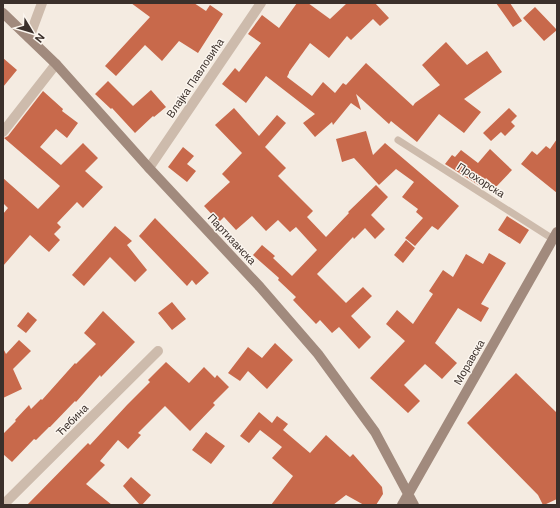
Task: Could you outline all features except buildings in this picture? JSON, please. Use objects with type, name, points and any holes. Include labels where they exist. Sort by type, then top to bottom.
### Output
[{"type":"street","points":[[29,38],[42,3]]},
{"type":"street","name":"Влајка Павловића","points":[[149,168],[261,3]]},
{"type":"street","name":"Партизанска","points":[[3,13],[56,64],[149,168],[260,287],[318,354],[375,432],[414,505]]},
{"type":"street","points":[[3,132],[56,64]]},
{"type":"street","name":"Моравска","points":[[402,505],[555,236]]},
{"type":"street","name":"Ћебина","points":[[3,505],[158,351]]},
{"type":"lane","name":"Прохорска","points":[[398,140],[555,236]]}]
